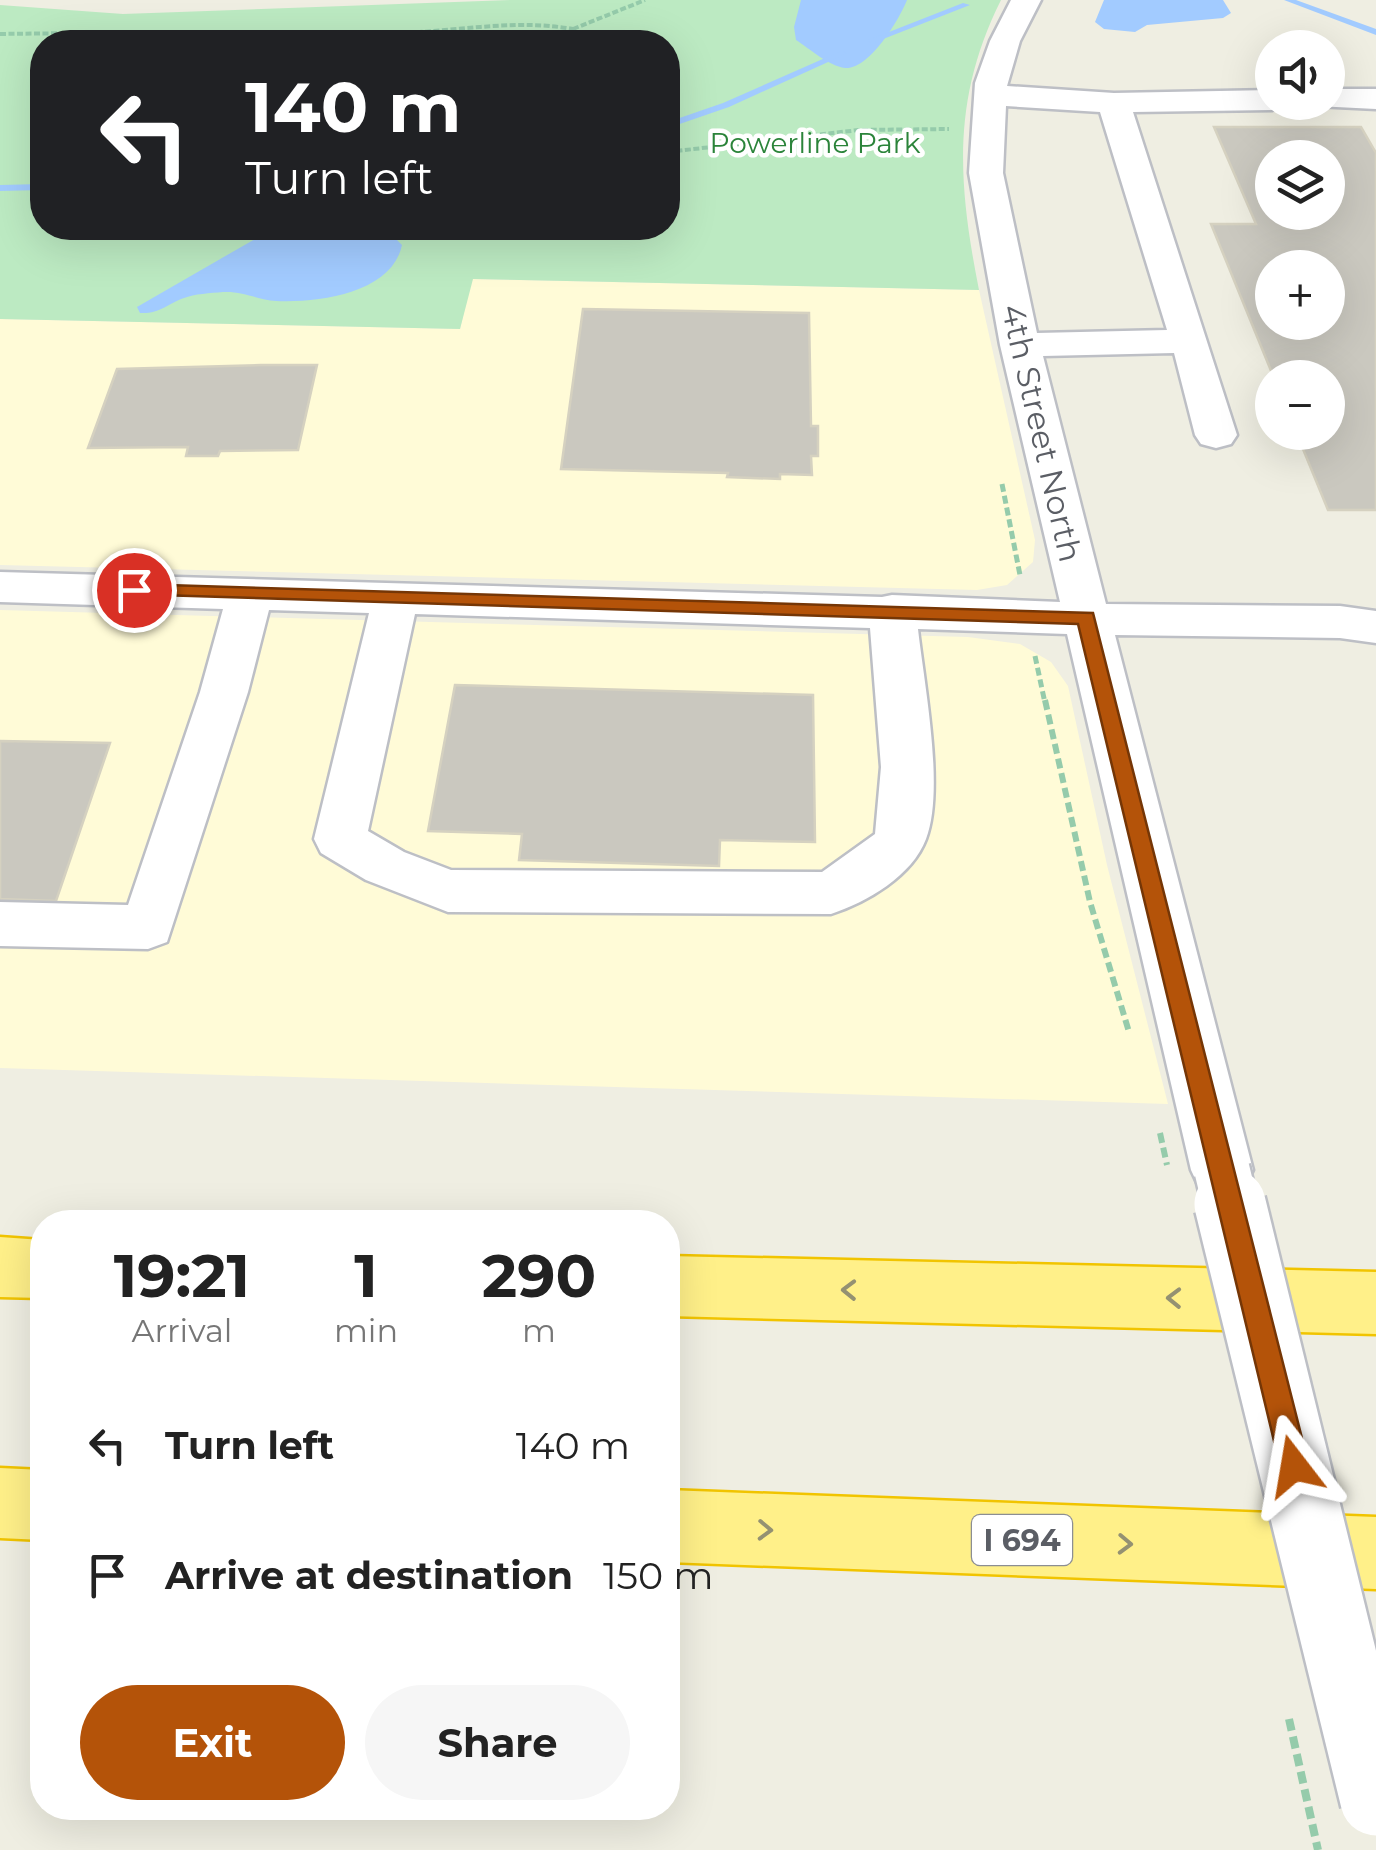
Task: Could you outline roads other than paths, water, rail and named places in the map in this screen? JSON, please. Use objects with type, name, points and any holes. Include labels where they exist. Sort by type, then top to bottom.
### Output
[{"type":"highway","points":[[0,1267],[30,1268]]},
{"type":"highway","points":[[680,1286],[1376,1303]]},
{"type":"highway","points":[[0,1504],[30,1504]]},
{"type":"highway","name":"I 694","points":[[680,1526],[1376,1552]]},
{"type":"street","name":"4th Street North","points":[[1026,0],[997,62],[990,95],[986,173],[1020,345],[1376,1800]]},
{"type":"street","points":[[990,95],[1114,103],[1255,100]]},
{"type":"street","points":[[1345,99],[1376,98]]},
{"type":"street","points":[[1114,103],[1216,435]]},
{"type":"street","points":[[1020,345],[1190,341]]},
{"type":"street","points":[[0,587],[1340,622],[1376,627]]},
{"type":"street","points":[[0,924],[148,927],[224,692],[250,593]]},
{"type":"street","points":[[396,597],[340,839],[385,866],[448,890],[831,893],[872,866],[901,840],[907,795],[892,610]]},
{"type":"water","points":[[801,0],[907,0],[873,53],[845,68],[826,61],[796,40],[794,27]]},
{"type":"water","points":[[1104,0],[1223,0],[1231,13],[1223,18],[1147,25],[1135,32],[1104,29],[1095,22]]},
{"type":"water","points":[[253,240],[397,240],[402,245],[384,274],[351,292],[332,297],[276,301],[223,292],[188,297],[147,313],[140,313],[137,307]]},
{"type":"waterway","points":[[1288,0],[1376,32]]},
{"type":"waterway","points":[[870,41],[966,5]]},
{"type":"waterway","points":[[680,121],[844,53]]},
{"type":"waterway","points":[[0,188],[30,187]]},
{"type":"park label","name":"Powerline Park","points":[[815,143]]}]
